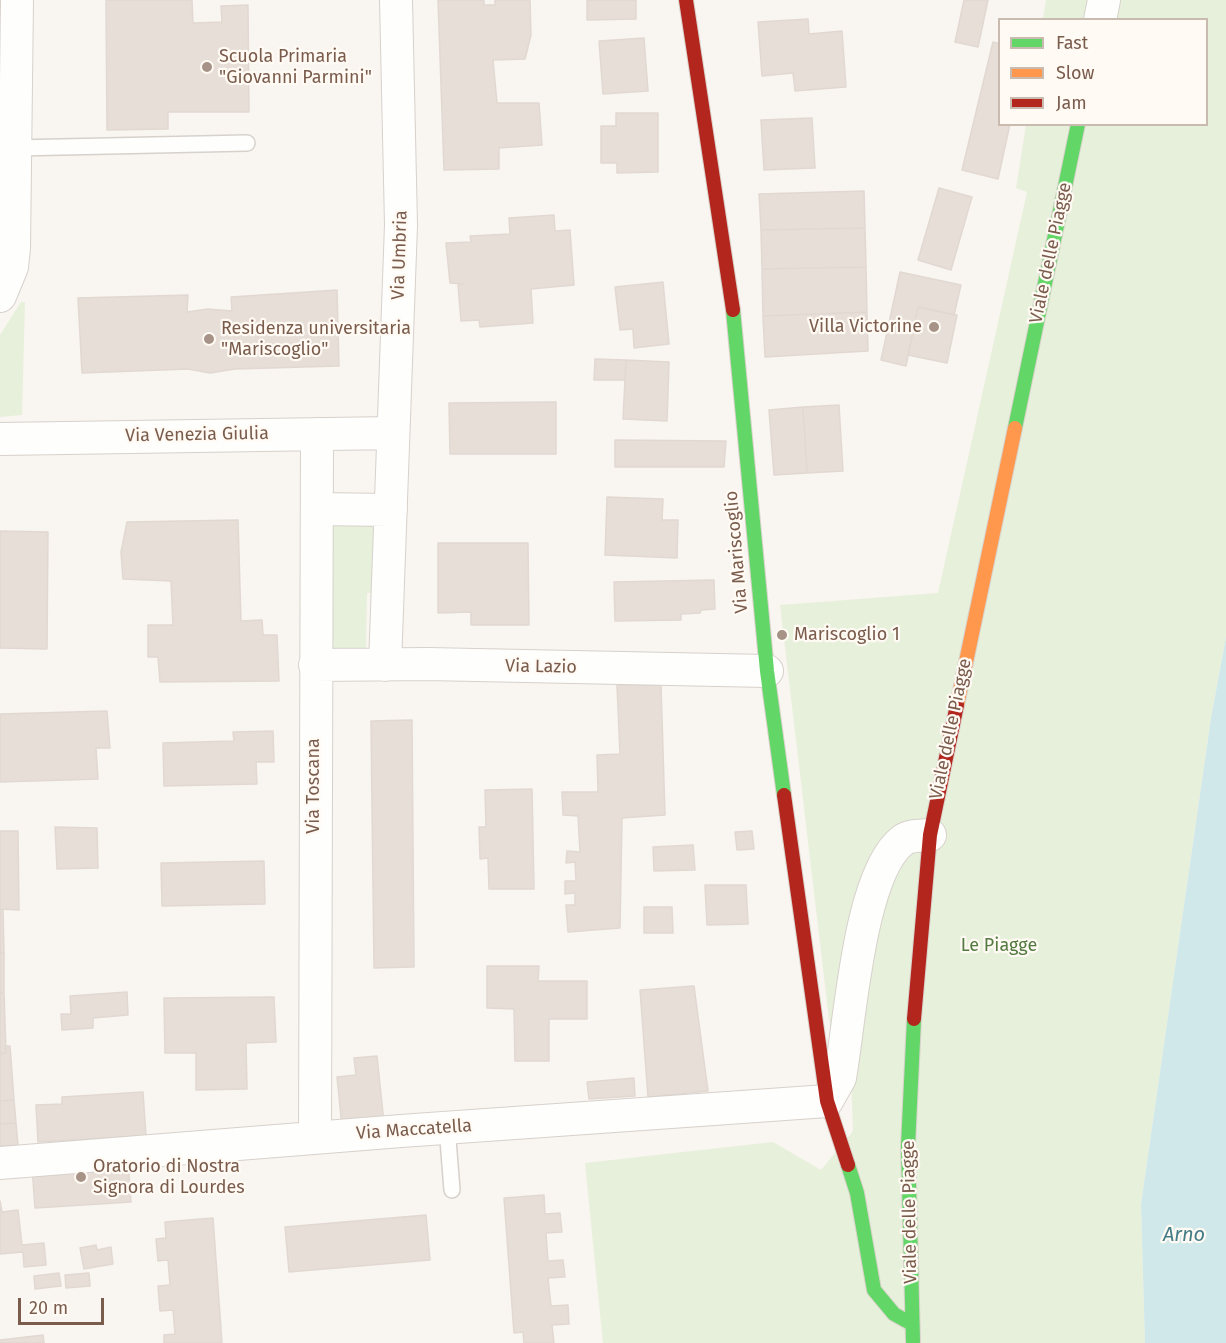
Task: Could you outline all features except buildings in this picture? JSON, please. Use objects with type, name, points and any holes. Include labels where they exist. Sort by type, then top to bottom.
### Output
[{"type":"street","points":[[0,296],[13,259],[17,0]]},
{"type":"street","name":"Via Umbria","points":[[385,665],[401,225],[396,0]]},
{"type":"street","name":"Via Mariscoglio","points":[[686,0],[735,322],[767,671],[827,1101]]},
{"type":"street","points":[[1100,18],[1104,0]]},
{"type":"street","name":"Viale delle Piagge","points":[[914,1343],[908,1146],[916,982],[930,835],[1078,126]]},
{"type":"street","name":"Via Venezia Giulia","points":[[0,439],[393,433]]},
{"type":"street","name":"Via Toscana","points":[[315,1138],[317,434]]},
{"type":"street","points":[[317,509],[391,510]]},
{"type":"street","name":"Via Lazio","points":[[315,665],[767,671]]},
{"type":"street","points":[[912,1324],[888,1309],[874,1290],[856,1193],[827,1101],[840,1078],[865,915],[876,881],[894,848],[905,838],[930,835]]},
{"type":"street","name":"Via Maccatella","points":[[0,1163],[827,1101]]},
{"type":"lane","points":[[15,148],[247,143]]},
{"type":"lane","points":[[447,1128],[452,1190]]},
{"type":"green space","name":"Le Piagge","points":[[1046,0],[1226,0],[1226,637],[1211,718],[1141,1204],[1145,1343],[603,1343],[585,1163],[773,1142],[821,1170],[853,1131],[851,1075],[833,1053],[780,605],[938,593],[1027,192],[1016,188],[1026,126],[1208,126],[1208,18],[1043,18]]},
{"type":"green space","points":[[21,302],[25,302],[22,415],[0,417],[0,335]]},
{"type":"green space","points":[[331,521],[376,522],[375,593],[367,593],[366,649],[330,649]]},
{"type":"water","name":"Arno","points":[[1226,637],[1226,1343],[1145,1343],[1141,1204],[1211,718]]},
{"type":"traffic: fast","points":[[1015,428],[1078,126]]},
{"type":"traffic: fast","points":[[733,310],[767,671],[784,795]]},
{"type":"traffic: fast","points":[[913,1341],[908,1146],[914,1019]]},
{"type":"traffic: fast","points":[[848,1165],[857,1193],[874,1290],[894,1314],[912,1324]]},
{"type":"traffic: slow","points":[[957,705],[1015,428]]},
{"type":"traffic: jam","points":[[686,0],[733,310]]},
{"type":"traffic: jam","points":[[914,1019],[930,835],[957,705]]},
{"type":"traffic: jam","points":[[784,795],[827,1101],[848,1165]]},
{"type":"place","name":"Scuola Primaria \"Giovanni Parmini\"","points":[[207,67]]},
{"type":"place","name":"Villa Victorine","points":[[934,327]]},
{"type":"place","name":"Residenza universitaria \"Mariscoglio\"","points":[[209,339]]},
{"type":"place","name":"Mariscoglio 1","points":[[782,635]]},
{"type":"place","name":"Oratorio di Nostra Signora di Lourdes","points":[[81,1177]]}]
